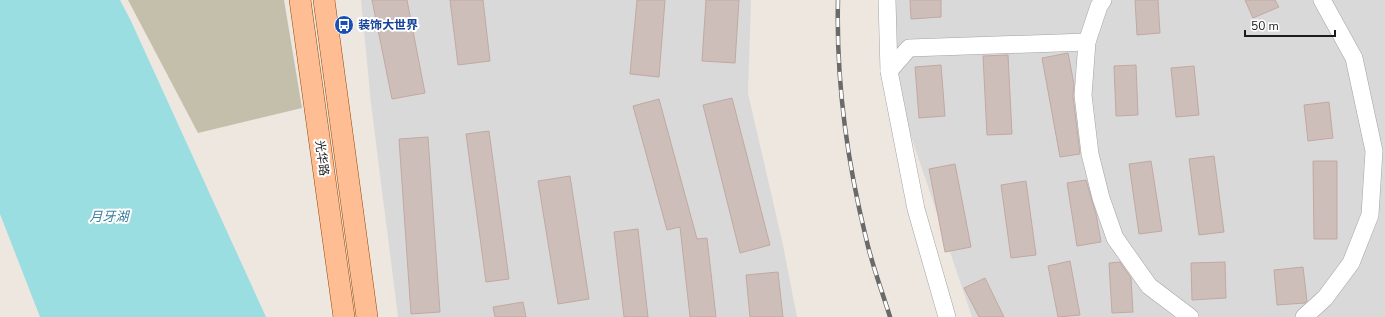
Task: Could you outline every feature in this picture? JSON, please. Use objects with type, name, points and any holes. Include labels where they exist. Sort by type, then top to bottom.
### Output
[{"type":"main road","name":"光华路","points":[[300,0],[344,317]]},
{"type":"main road","name":"光华路","points":[[324,0],[367,317]]},
{"type":"street","points":[[887,0],[889,71],[916,210],[948,317]]},
{"type":"street","points":[[1103,0],[1099,6],[1087,42],[1084,95],[1090,154],[1101,198],[1115,238],[1149,286],[1190,317]]},
{"type":"street","points":[[1304,317],[1325,298],[1351,263],[1370,215],[1374,151],[1354,58],[1322,0]]},
{"type":"street","points":[[889,71],[910,48],[1087,42]]},
{"type":"shaded area","points":[[128,0],[284,0],[302,108],[198,133]]},
{"type":"shaded area","points":[[361,0],[751,0],[748,93],[783,245],[797,317],[398,317],[371,104]]},
{"type":"shaded area","points":[[892,0],[1385,0],[1385,317],[972,317],[889,71]]},
{"type":"water","name":"月牙湖","points":[[0,0],[120,0],[131,21],[266,317],[40,317],[0,214]]},
{"type":"building","points":[[372,0],[407,0],[425,93],[392,99]]},
{"type":"building","points":[[450,0],[483,0],[490,61],[458,65]]},
{"type":"building","points":[[637,0],[665,0],[659,77],[630,74]]},
{"type":"building","points":[[706,0],[739,0],[735,63],[702,61]]},
{"type":"building","points":[[910,0],[941,0],[941,17],[911,19]]},
{"type":"building","points":[[1135,0],[1158,0],[1160,33],[1137,35]]},
{"type":"building","points":[[1245,0],[1275,0],[1279,7],[1253,18]]},
{"type":"building","points":[[1068,53],[1074,84],[1073,96],[1080,154],[1060,157],[1042,58]]},
{"type":"building","points":[[1008,55],[1012,134],[987,135],[983,56]]},
{"type":"building","points":[[941,65],[945,116],[919,118],[915,67]]},
{"type":"building","points":[[1136,65],[1138,115],[1116,116],[1114,66]]},
{"type":"building","points":[[1194,66],[1199,115],[1176,117],[1171,68]]},
{"type":"building","points":[[732,98],[770,245],[740,253],[703,105]]},
{"type":"building","points":[[659,99],[697,239],[707,238],[716,317],[690,317],[680,227],[667,230],[633,106]]},
{"type":"building","points":[[1329,102],[1333,138],[1308,141],[1304,105]]},
{"type":"building","points":[[489,131],[509,279],[486,282],[466,134]]},
{"type":"building","points":[[428,137],[440,312],[411,314],[399,139]]},
{"type":"building","points":[[1214,156],[1224,232],[1199,235],[1189,159]]},
{"type":"building","points":[[1151,161],[1162,231],[1139,234],[1129,164]]},
{"type":"building","points":[[1313,161],[1337,161],[1337,239],[1314,239]]},
{"type":"building","points":[[955,164],[971,247],[945,252],[929,169]]},
{"type":"building","points":[[570,176],[589,299],[558,304],[538,181]]},
{"type":"building","points":[[1086,180],[1096,214],[1101,242],[1077,246],[1067,183]]},
{"type":"building","points":[[1026,181],[1036,255],[1011,258],[1001,185]]},
{"type":"building","points":[[638,229],[648,317],[624,317],[614,232]]},
{"type":"building","points":[[1070,261],[1080,315],[1058,317],[1048,266]]},
{"type":"building","points":[[1120,262],[1131,278],[1133,312],[1112,313],[1109,263]]},
{"type":"building","points":[[1225,262],[1226,298],[1192,300],[1191,263]]},
{"type":"building","points":[[1303,267],[1307,301],[1305,303],[1277,305],[1274,270]]},
{"type":"building","points":[[778,272],[783,317],[750,317],[746,275]]},
{"type":"building","points":[[985,278],[1004,317],[979,317],[964,288]]},
{"type":"building","points":[[523,302],[526,317],[495,317],[493,307]]},
{"type":"railway","points":[[838,0],[839,60],[848,150],[868,248],[890,317]]},
{"type":"place","name":"装饰大世界","points":[[344,25]]}]
